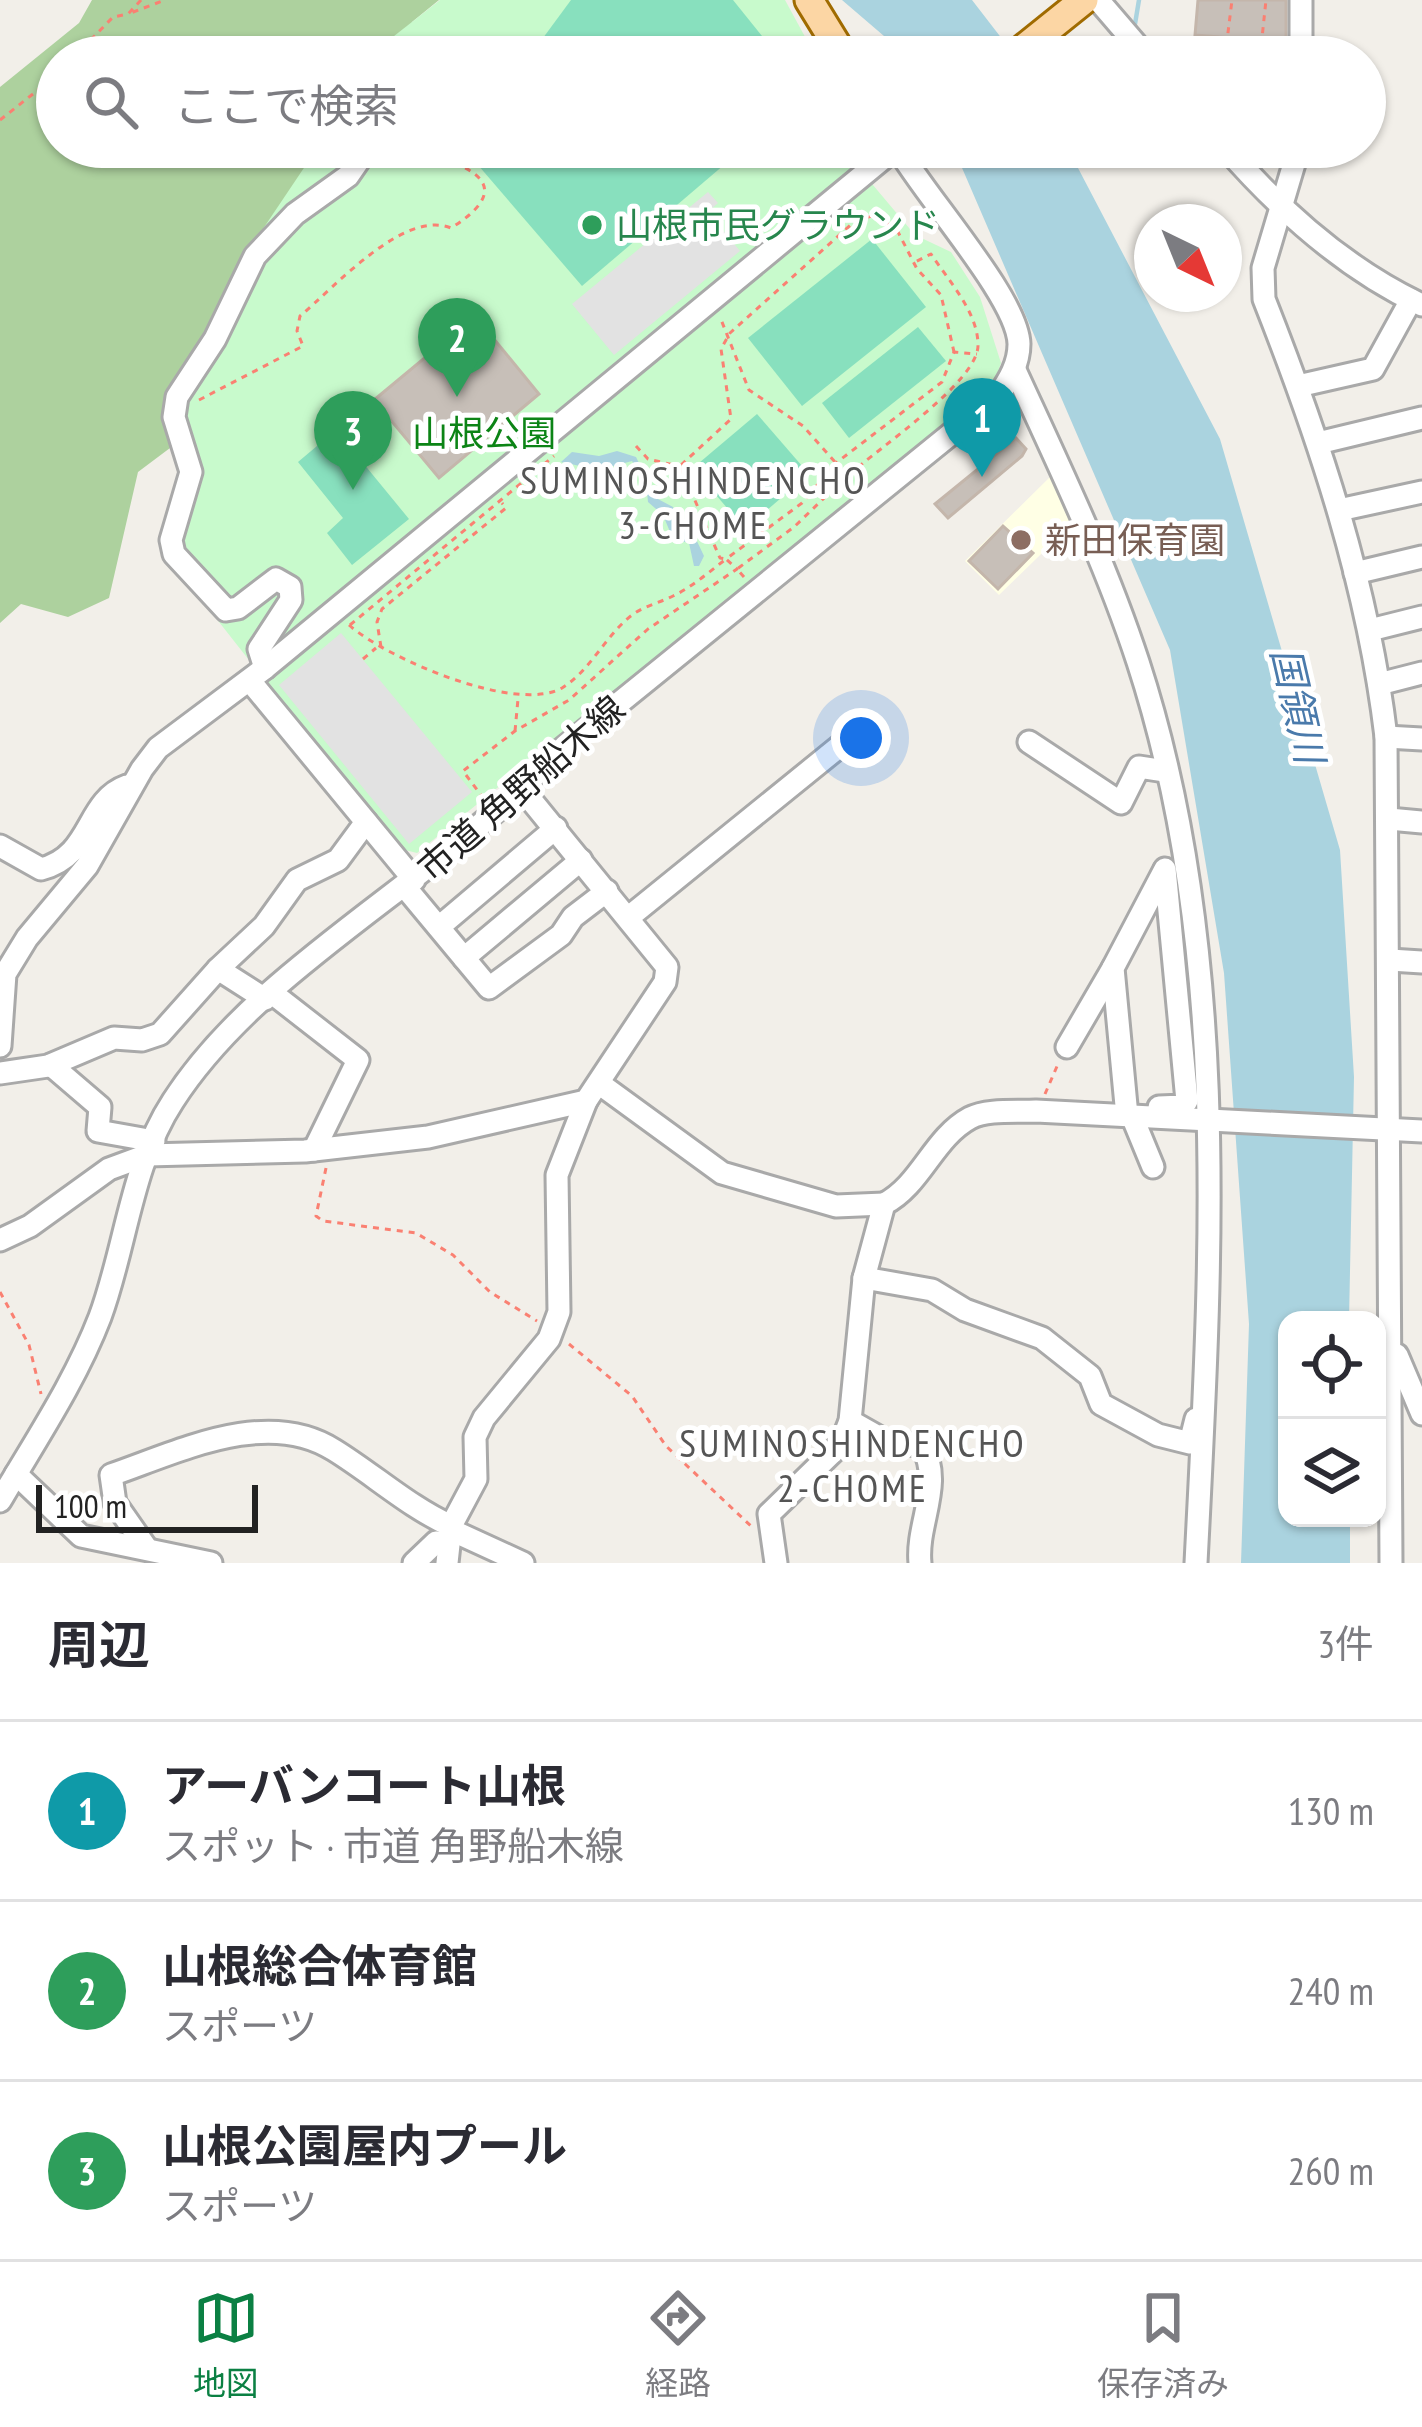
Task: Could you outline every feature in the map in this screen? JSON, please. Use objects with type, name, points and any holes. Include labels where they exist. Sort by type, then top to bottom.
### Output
[{"type":"main road","points":[[808,0],[831,36]]},
{"type":"main road","points":[[1040,36],[1084,2]]},
{"type":"street","points":[[1301,0],[1301,36]]},
{"type":"street","points":[[1084,2],[1123,36]]},
{"type":"street","points":[[354,168],[295,214],[255,256],[215,339],[188,372],[177,397],[175,421],[191,472],[172,523],[174,554],[226,610],[238,608],[276,579],[290,587],[291,600],[259,649],[258,675],[488,988],[561,935],[573,917],[607,891]]},
{"type":"street","points":[[0,1046],[5,974],[27,938],[87,866],[158,748],[258,675],[872,168]]},
{"type":"street","points":[[911,168],[1014,320],[1019,341],[1015,370],[1096,546],[1139,665],[1180,838],[1211,1120],[1211,1259],[1196,1563]]},
{"type":"street","points":[[1245,168],[1281,207],[1417,302],[1373,369],[1298,386]]},
{"type":"street","points":[[1293,168],[1263,268],[1264,299],[1339,510],[1370,630],[1385,737],[1390,959],[1390,1563]]},
{"type":"street","name":"市道 角野船木線","points":[[0,1501],[100,1316],[150,1148],[170,1104],[205,1057],[268,996],[522,789],[550,758],[998,395],[1015,370]]},
{"type":"street","points":[[1318,443],[1422,418]]},
{"type":"street","points":[[1339,510],[1422,492]]},
{"type":"street","points":[[1355,573],[1422,557]]},
{"type":"street","points":[[1370,630],[1422,617]]},
{"type":"street","points":[[1379,684],[1422,674]]},
{"type":"street","points":[[629,917],[856,734]]},
{"type":"street","points":[[1385,737],[1422,739]]},
{"type":"street","points":[[1029,742],[1120,803],[1139,766],[1165,771]]},
{"type":"street","points":[[0,846],[41,869],[61,864],[75,852],[118,788],[133,785]]},
{"type":"street","points":[[449,1540],[476,1479],[475,1437],[484,1418],[553,1331],[559,1312],[557,1175],[593,1092],[665,982],[662,957],[522,789]]},
{"type":"street","points":[[1389,819],[1422,822]]},
{"type":"street","points":[[0,1073],[51,1065],[114,1038],[142,1040],[160,1034],[264,926],[297,880],[338,860],[366,821]]},
{"type":"street","points":[[439,927],[556,828]]},
{"type":"street","points":[[1067,1047],[1180,838]]},
{"type":"street","points":[[464,958],[580,860]]},
{"type":"street","points":[[1128,1113],[1183,1106],[1186,1101],[1165,868]]},
{"type":"street","points":[[1390,959],[1422,962]]},
{"type":"street","points":[[1113,968],[1128,1113],[1153,1167]]},
{"type":"street","points":[[218,970],[268,996],[358,1060],[314,1150]]},
{"type":"street","points":[[51,1065],[100,1107],[98,1132],[150,1148],[314,1150],[428,1138],[593,1092],[722,1173],[836,1206],[884,1204],[900,1196],[951,1132],[974,1115],[1128,1113],[1422,1131]]},
{"type":"street","points":[[0,1240],[30,1226],[109,1169],[150,1148]]},
{"type":"street","points":[[776,1563],[769,1514],[841,1444],[850,1421],[864,1278],[884,1204]]},
{"type":"street","points":[[864,1278],[932,1290],[965,1310],[1042,1338],[1090,1376],[1101,1404],[1180,1443],[1190,1443],[1204,1402]]},
{"type":"street","points":[[1390,1344],[1422,1414]]},
{"type":"street","points":[[850,1421],[890,1443],[922,1445],[927,1454],[931,1488],[918,1545],[920,1563]]},
{"type":"street","points":[[145,1546],[116,1503],[111,1475],[206,1443],[287,1432],[332,1448],[449,1540],[523,1563]]},
{"type":"street","points":[[0,1452],[81,1536],[211,1563]]},
{"type":"street","points":[[414,1563],[436,1542],[449,1540]]},
{"type":"path","points":[[128,14],[141,0]]},
{"type":"path","points":[[94,36],[113,17],[165,0]]},
{"type":"path","points":[[1228,36],[1232,0]]},
{"type":"path","points":[[1262,36],[1266,0]]},
{"type":"path","points":[[0,121],[36,92]]},
{"type":"path","points":[[175,421],[198,400],[303,346],[297,331],[300,316],[404,230],[420,223],[451,228],[477,212],[483,200],[480,178],[472,168]]},
{"type":"path","points":[[542,441],[554,457],[350,625],[380,648],[518,697],[557,691],[584,669],[629,617],[676,595],[802,503],[836,463],[942,382],[954,352],[941,295],[887,221],[856,220],[730,333],[721,350],[732,394],[731,419],[680,466]]},
{"type":"path","points":[[494,813],[463,772],[515,731],[569,700],[649,629],[794,527],[960,381],[977,354],[976,331],[963,300],[931,254],[914,263]]},
{"type":"path","points":[[730,333],[738,370],[749,389],[803,426],[847,476]]},
{"type":"path","points":[[954,352],[977,354]]},
{"type":"path","points":[[732,394],[749,389]]},
{"type":"path","points":[[636,446],[648,459],[680,466]]},
{"type":"path","points":[[680,466],[720,558],[736,569]]},
{"type":"path","points":[[380,648],[376,632],[382,609],[506,508],[500,501]]},
{"type":"path","points":[[363,659],[380,648]]},
{"type":"path","points":[[515,731],[518,697]]},
{"type":"path","points":[[1040,1111],[1067,1047]]},
{"type":"path","points":[[0,1292],[29,1345],[34,1383],[52,1412]]},
{"type":"shaded area","points":[[708,192],[718,203],[708,212],[740,251],[614,355],[572,304]]},
{"type":"shaded area","name":"新田保育園","points":[[1054,473],[1077,519],[999,595],[965,561]]},
{"type":"shaded area","points":[[341,633],[472,792],[409,844],[279,685]]},
{"type":"green space","points":[[92,0],[439,0],[412,22],[410,36],[63,36],[79,23]]},
{"type":"green space","points":[[440,0],[785,0],[805,36],[394,36]]},
{"type":"green space","points":[[571,0],[733,0],[762,36],[544,36]]},
{"type":"green space","points":[[36,58],[36,168],[398,168],[190,494],[179,424],[170,448],[138,472],[109,598],[68,617],[21,604],[0,623],[0,87]]},
{"type":"green space","name":"山根公園","points":[[304,168],[859,168],[915,235],[951,252],[980,297],[1001,363],[993,386],[417,853],[397,848],[175,566],[187,471],[168,421],[221,321],[244,257]]},
{"type":"green space","name":"山根市民グラウンド","points":[[481,168],[720,168],[582,286]]},
{"type":"green space","points":[[872,239],[926,307],[802,406],[748,338]]},
{"type":"green space","points":[[918,327],[946,361],[849,438],[822,403]]},
{"type":"green space","points":[[757,414],[809,474],[745,529],[693,468]]},
{"type":"green space","points":[[336,430],[409,519],[352,565],[327,533],[343,518],[298,462]]},
{"type":"water","points":[[842,0],[972,0],[1000,36],[884,36]]},
{"type":"water","points":[[962,168],[1078,168],[1134,275],[1134,312],[1153,312],[1220,439],[1340,850],[1354,1077],[1349,1311],[1278,1311],[1278,1527],[1350,1527],[1350,1563],[1241,1563],[1249,1324],[1224,973],[1170,650]]},
{"type":"water","points":[[617,451],[636,457],[656,498],[673,507],[678,530],[695,537],[704,556],[699,566],[694,566],[689,543],[673,539],[663,515],[648,502],[646,482],[632,461],[599,470],[561,462],[572,452],[599,456]]},
{"type":"building","points":[[1198,0],[1286,0],[1286,36],[1195,35]]},
{"type":"building","points":[[475,316],[539,394],[439,478],[374,400]]},
{"type":"building","points":[[1016,438],[1026,449],[1022,456],[948,518],[935,504]]},
{"type":"building","points":[[1003,526],[1033,553],[998,589],[969,561]]},
{"type":"waterway","points":[[1135,24],[1139,0]]},
{"type":"place","name":"山根市民グラウンド","points":[[592,225]]},
{"type":"place","name":"山根総合体育館","points":[[457,397]]},
{"type":"place","name":"アーバンコート山根","points":[[982,477]]},
{"type":"place","name":"山根公園屋内プール","points":[[353,490]]},
{"type":"place","name":"新田保育園","points":[[1021,540]]},
{"type":"district","name":"SUMINOSHINDENCHO 3-CHOME","points":[[694,502]]},
{"type":"district","name":"SUMINOSHINDENCHO 2-CHOME","points":[[853,1466]]},
{"type":"water label","name":"国領川","points":[[1298,705]]}]
